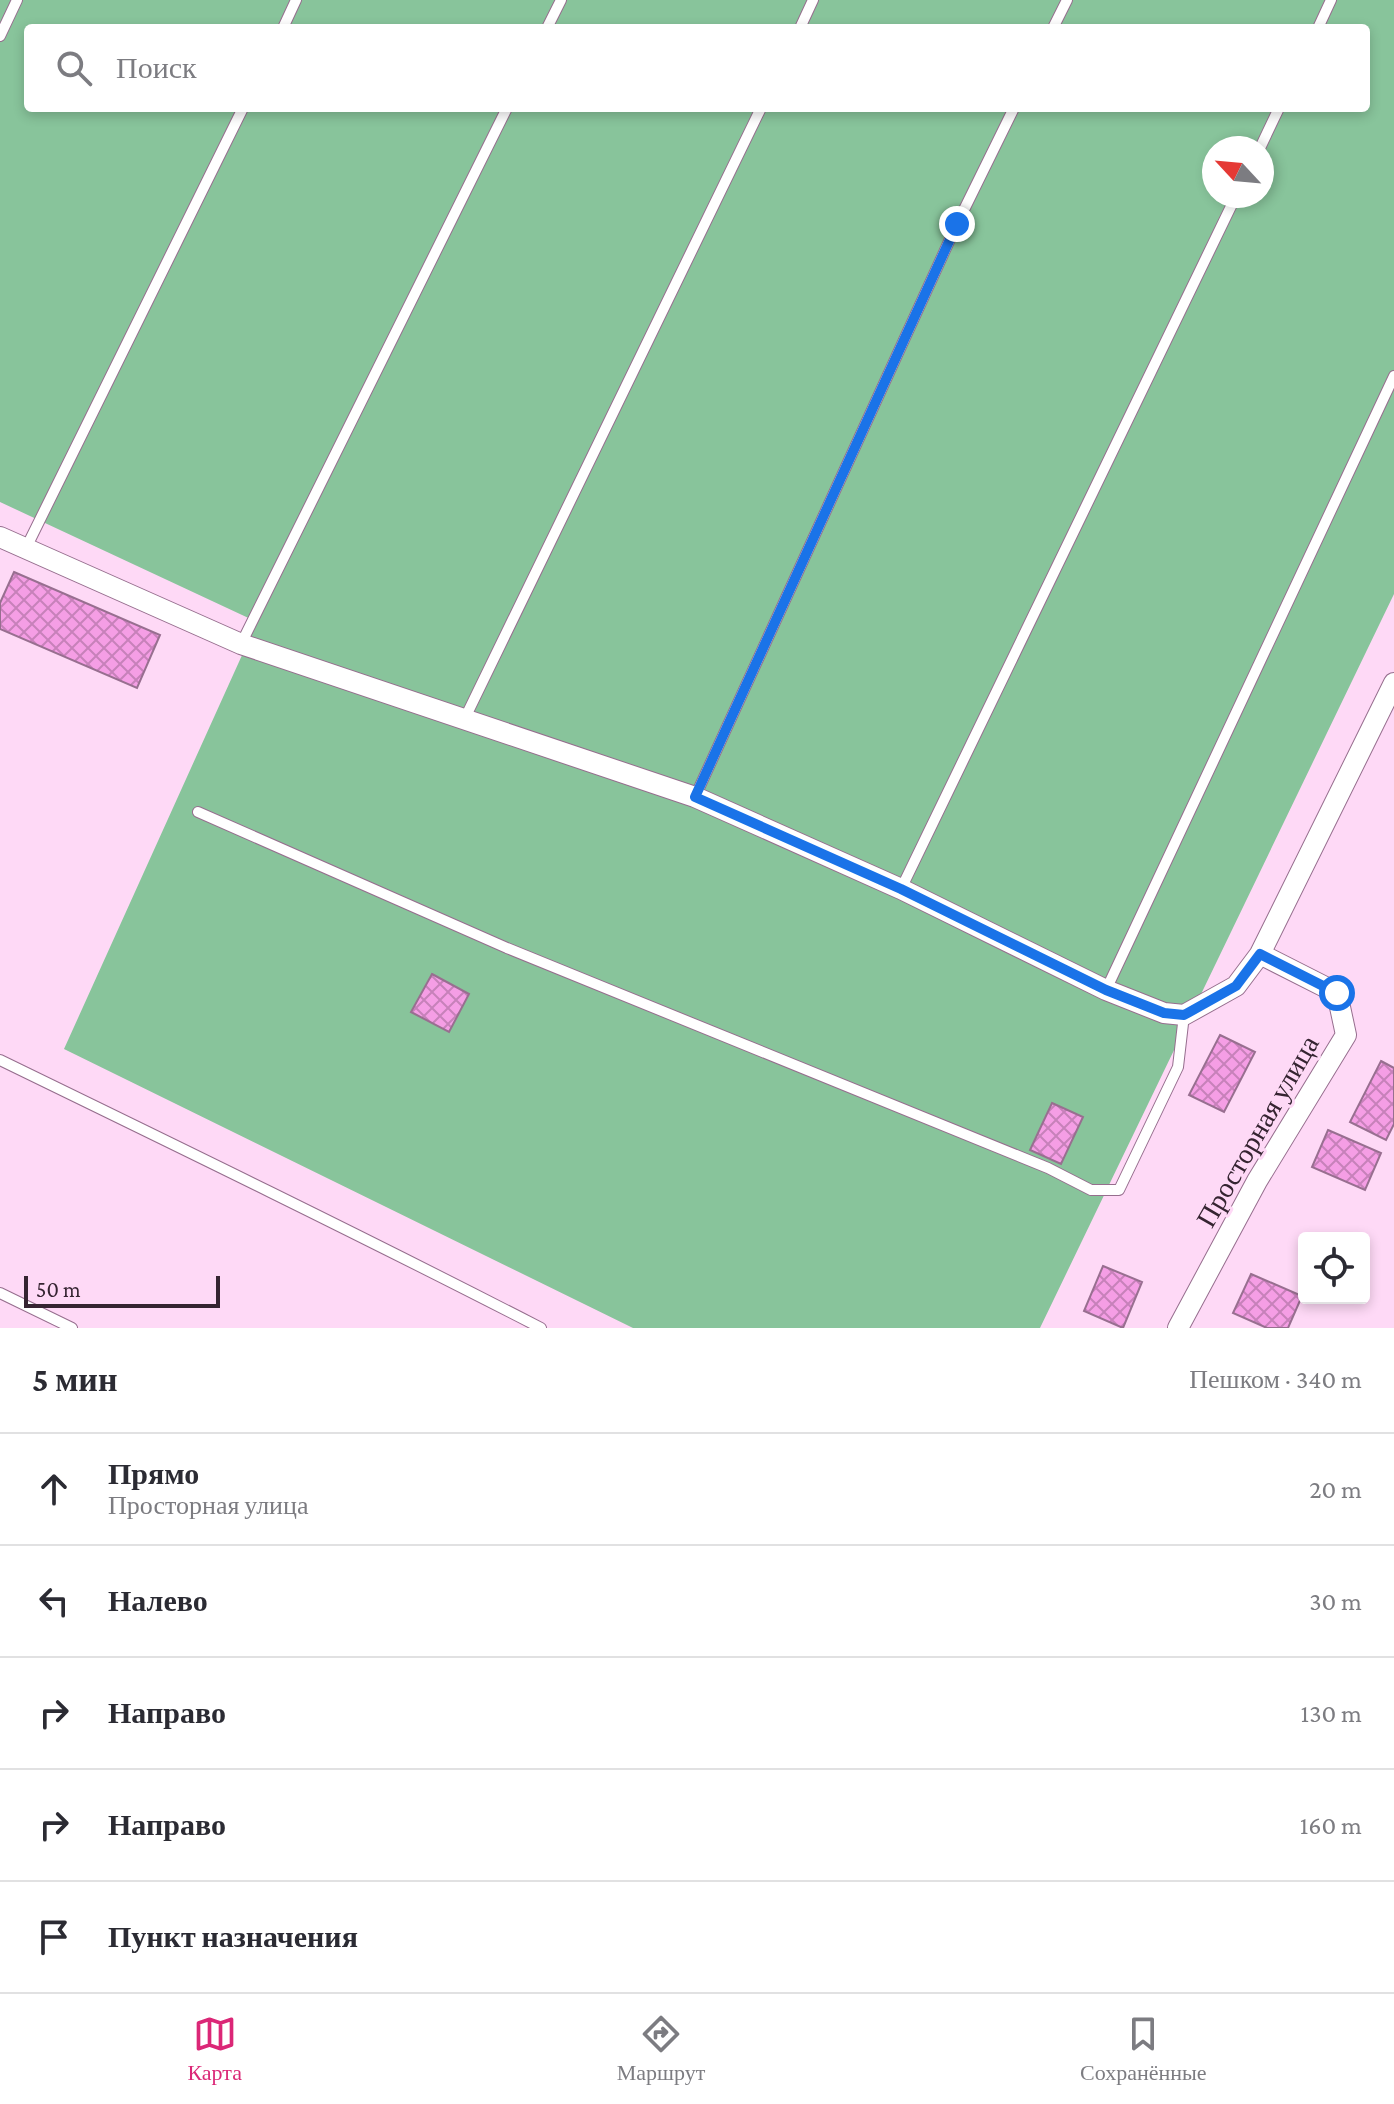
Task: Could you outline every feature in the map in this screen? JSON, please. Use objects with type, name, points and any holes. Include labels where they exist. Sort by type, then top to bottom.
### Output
[{"type":"street","points":[[0,537],[241,644],[695,797],[901,889],[1106,990],[1164,1013],[1184,1015],[1236,986],[1260,954],[1394,683]]},
{"type":"street","name":"Просторная улица","points":[[1178,1328],[1257,1181],[1346,1035],[1337,993],[1260,954]]},
{"type":"lane","points":[[0,36],[17,0]]},
{"type":"lane","points":[[285,24],[296,0]]},
{"type":"lane","points":[[549,24],[561,0]]},
{"type":"lane","points":[[802,24],[813,0]]},
{"type":"lane","points":[[1055,24],[1067,0]]},
{"type":"lane","points":[[1320,24],[1331,0]]},
{"type":"lane","points":[[26,548],[241,112]]},
{"type":"lane","points":[[241,644],[505,112]]},
{"type":"lane","points":[[465,718],[759,112]]},
{"type":"lane","points":[[695,797],[950,238],[1012,112]]},
{"type":"lane","points":[[1266,136],[1277,112]]},
{"type":"lane","points":[[901,889],[1230,208]]},
{"type":"lane","points":[[1106,990],[1394,376]]},
{"type":"lane","points":[[198,812],[521,954],[1048,1168],[1091,1190],[1119,1190],[1178,1067],[1184,1015]]},
{"type":"lane","points":[[0,1060],[209,1164],[328,1219],[541,1328]]},
{"type":"lane","points":[[0,1293],[72,1328]]},
{"type":"green space","points":[[0,0],[1394,0],[1394,594],[1040,1328],[633,1328],[64,1049],[257,622],[0,502]]},
{"type":"building","points":[[14,572],[160,635],[137,688],[0,629],[0,603]]},
{"type":"building","points":[[432,974],[469,994],[449,1032],[411,1012]]},
{"type":"building","points":[[1220,1035],[1255,1052],[1224,1112],[1189,1095]]},
{"type":"building","points":[[1381,1061],[1394,1068],[1394,1124],[1386,1140],[1350,1122]]},
{"type":"building","points":[[1052,1103],[1083,1117],[1061,1164],[1030,1150]]},
{"type":"building","points":[[1328,1130],[1381,1153],[1365,1190],[1312,1167]]},
{"type":"building","points":[[1103,1266],[1142,1282],[1123,1328],[1084,1311]]},
{"type":"building","points":[[1251,1274],[1298,1294],[1298,1304],[1288,1328],[1267,1328],[1233,1313]]},
{"type":"route","points":[[957,224],[695,797],[901,889],[1106,990],[1164,1013],[1184,1015],[1236,986],[1260,954],[1337,993]]}]
